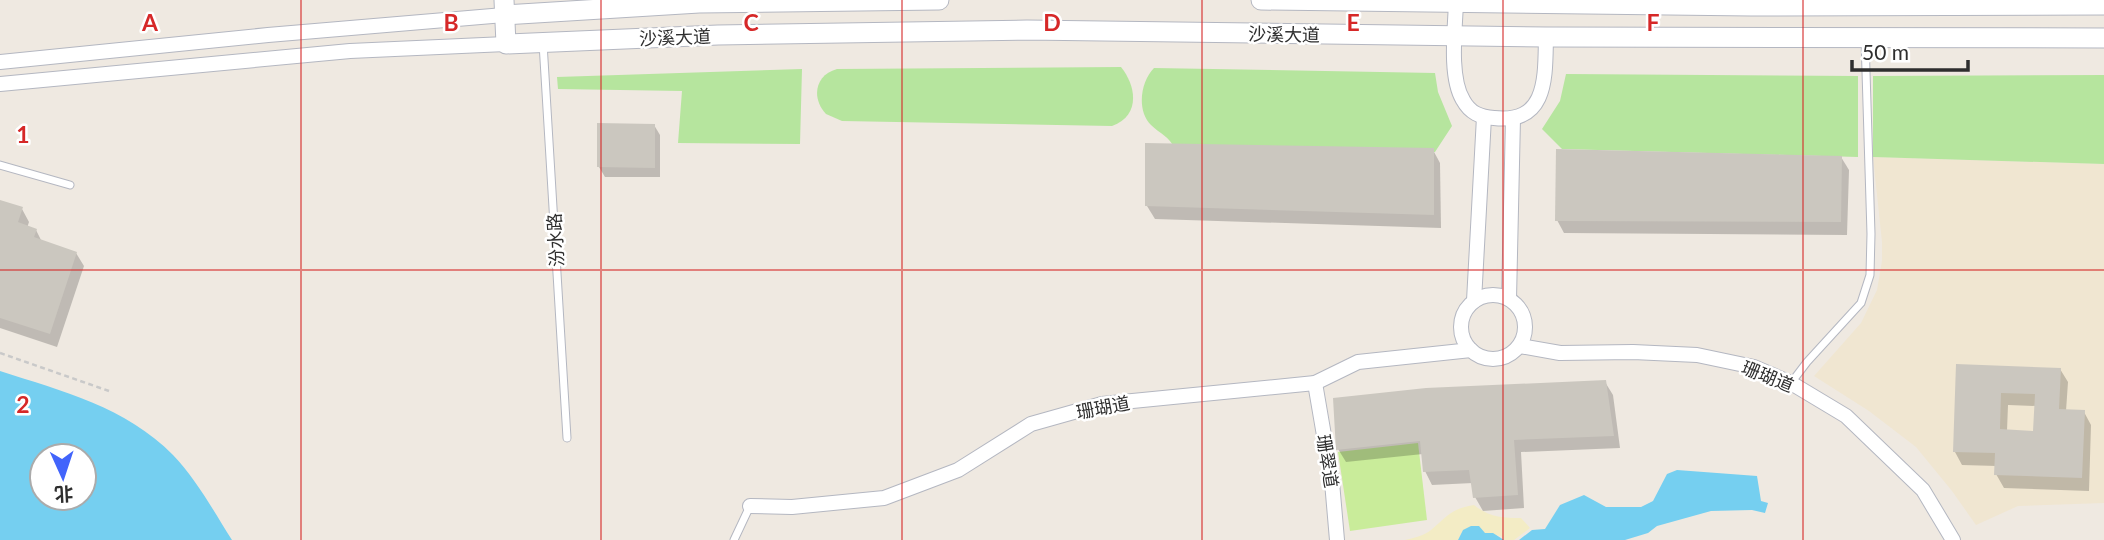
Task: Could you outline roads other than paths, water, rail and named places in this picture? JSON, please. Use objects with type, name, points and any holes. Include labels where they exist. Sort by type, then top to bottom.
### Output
[{"type":"main road","name":"沙溪大道","points":[[504,7],[703,1],[939,0]]},
{"type":"main road","name":"沙溪大道","points":[[1261,0],[2104,5]]},
{"type":"main road","points":[[703,1],[718,35]]},
{"type":"main road","points":[[504,7],[506,44]]},
{"type":"main road","name":"沙溪大道","points":[[506,44],[718,35],[1027,30],[1546,37],[2104,38]]},
{"type":"street","points":[[1456,3],[1455,36],[1459,92],[1469,108],[1483,117],[1513,118],[1531,110],[1538,101],[1545,75],[1546,37]]},
{"type":"street","points":[[0,62],[504,7]]},
{"type":"street","points":[[0,83],[350,51],[506,44]]},
{"type":"street","points":[[1474,301],[1483,117]]},
{"type":"street","points":[[1509,299],[1513,118]]},
{"type":"street","points":[[1491,295],[1509,299],[1519,308],[1525,320],[1525,334],[1520,346],[1509,355],[1496,359],[1483,357],[1471,350],[1463,340],[1461,325],[1465,312],[1474,301],[1491,295]]},
{"type":"street","name":"珊瑚道","points":[[1520,346],[1560,353],[1697,355],[1754,367],[1791,383],[1846,416],[1923,490],[1953,540]]},
{"type":"street","name":"珊瑚道","points":[[750,506],[792,507],[884,498],[958,470],[1031,424],[1102,404],[1315,383],[1358,362],[1471,350]]},
{"type":"street","name":"珊翠道","points":[[1315,383],[1332,482],[1336,540]]},
{"type":"lane","points":[[1791,383],[1861,303],[1870,275],[1865,38]]},
{"type":"lane","name":"汾水路","points":[[543,42],[567,438]]},
{"type":"lane","points":[[0,166],[70,185]]},
{"type":"lane","points":[[734,540],[750,506]]},
{"type":"water","points":[[0,371],[92,402],[135,424],[155,438],[190,475],[232,540],[0,540]]},
{"type":"water","points":[[1677,470],[1757,476],[1761,501],[1768,503],[1765,513],[1752,510],[1711,511],[1657,526],[1648,533],[1625,540],[1519,540],[1532,530],[1545,529],[1560,505],[1584,495],[1606,507],[1641,507],[1653,501],[1667,474]]},
{"type":"water","points":[[1479,526],[1485,533],[1493,533],[1504,540],[1458,540],[1463,530]]}]
